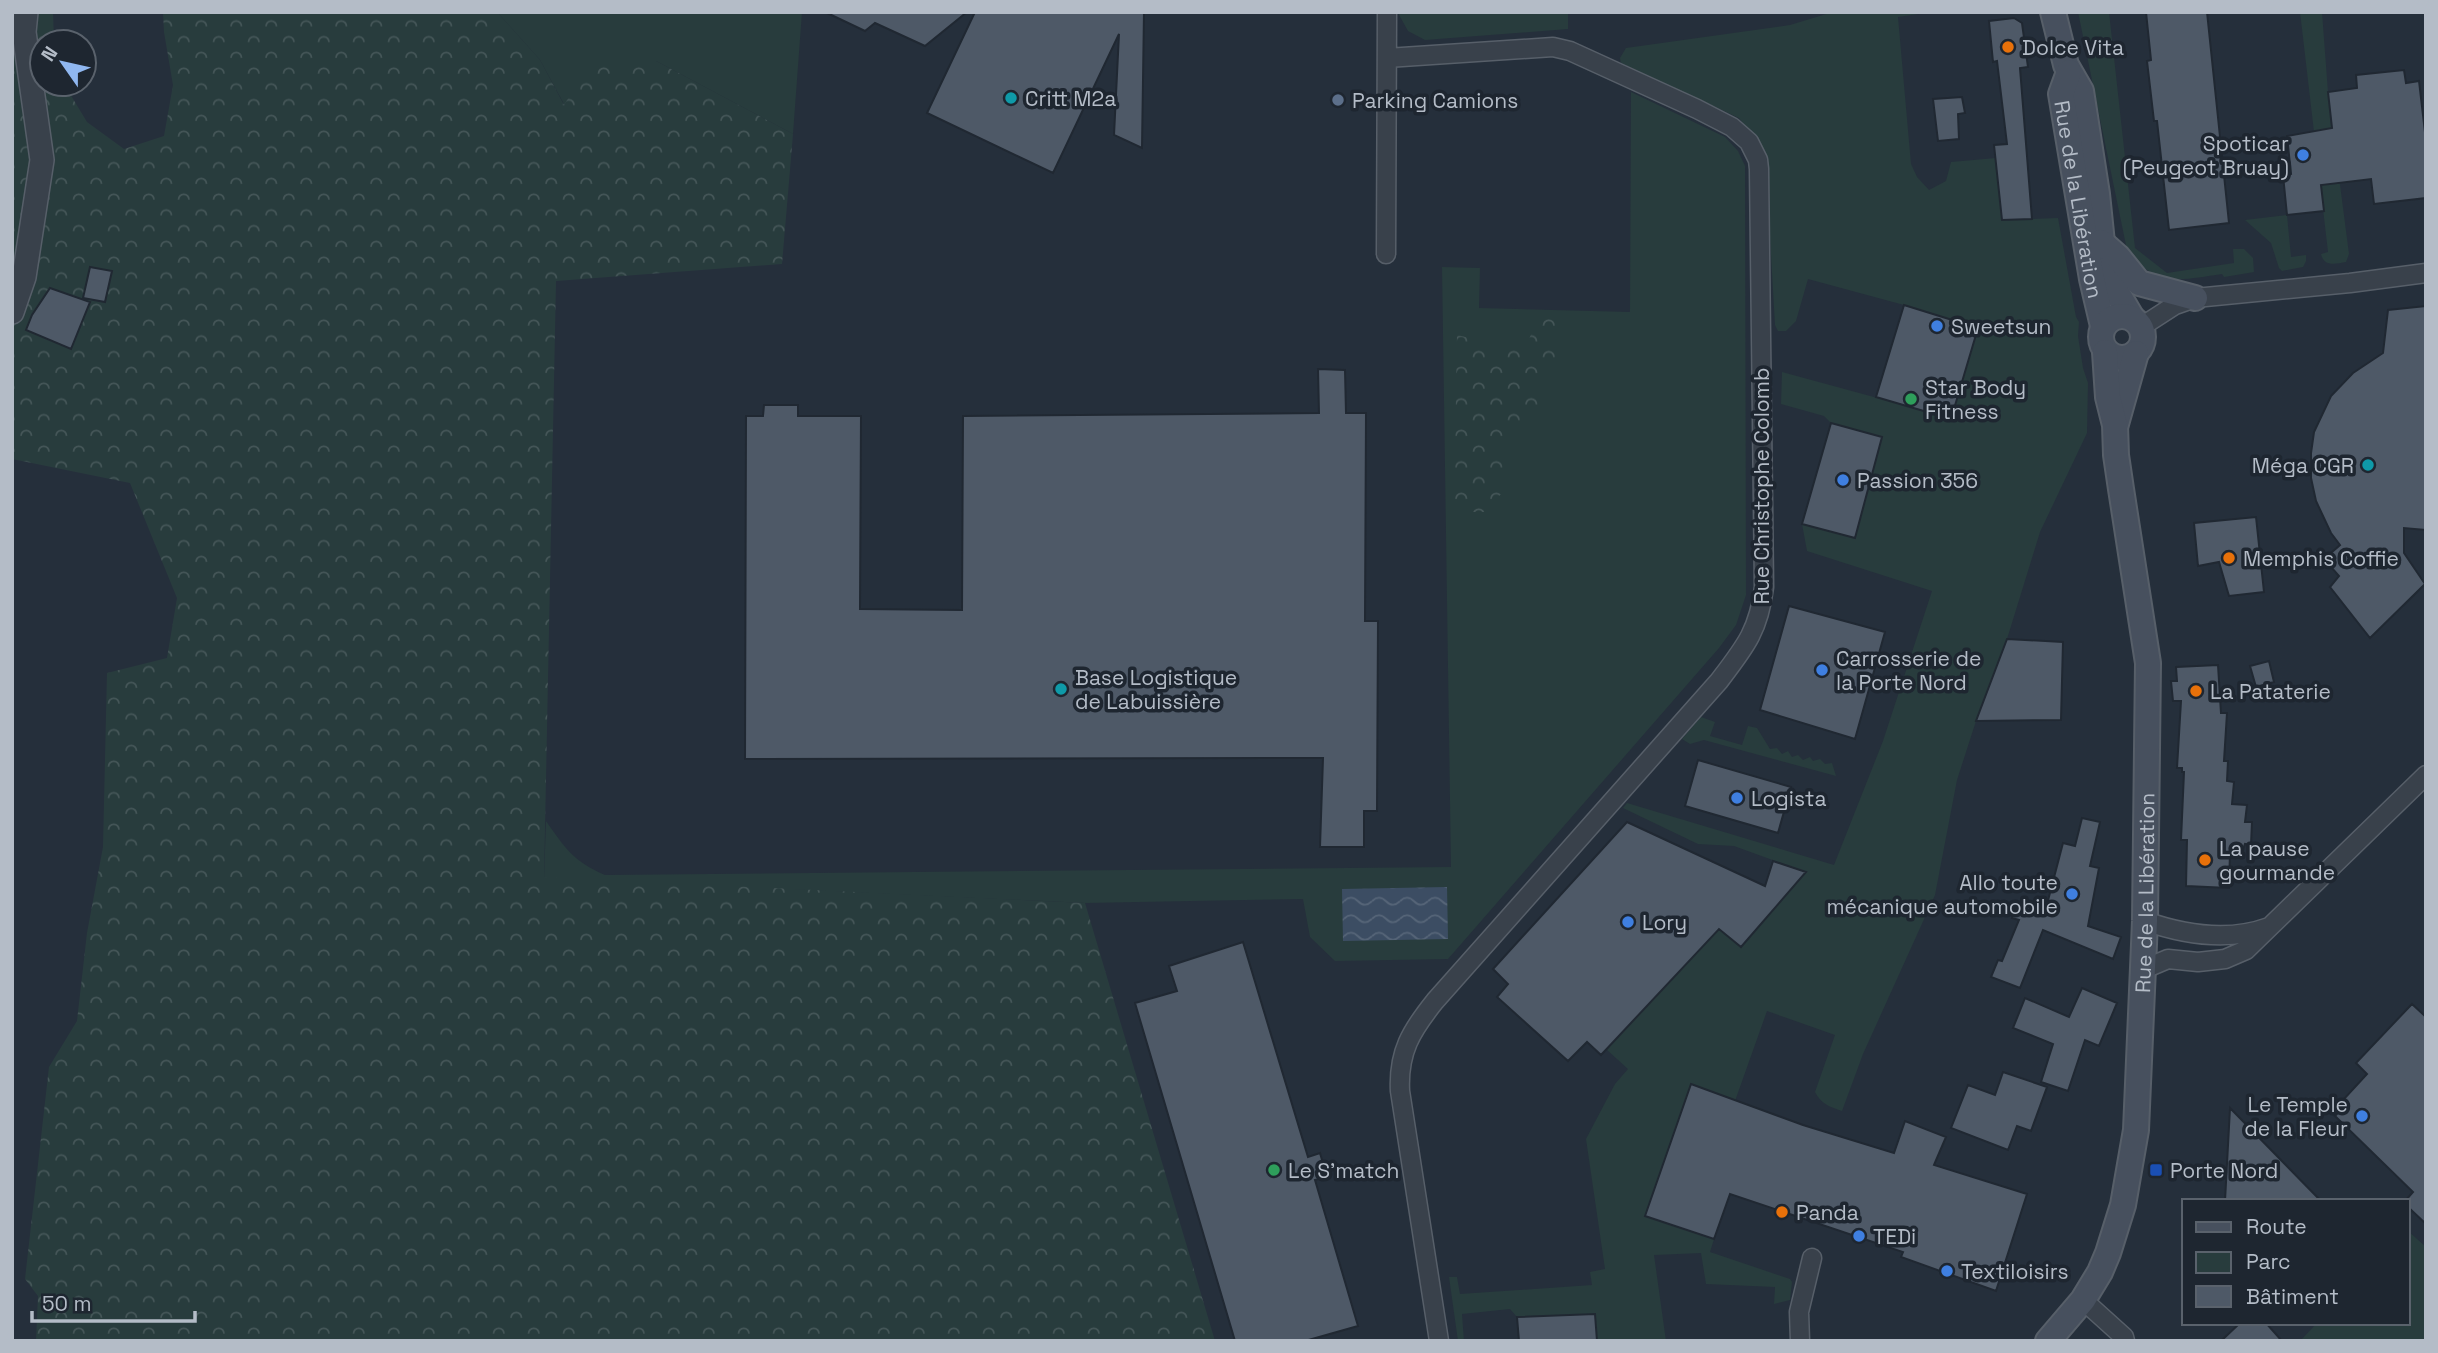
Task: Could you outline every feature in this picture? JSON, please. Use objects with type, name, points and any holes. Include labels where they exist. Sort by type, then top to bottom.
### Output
[{"type":"main road","name":"Rue de la Libération","points":[[2053,12],[2069,72],[2081,91],[2097,194],[2105,272],[2136,322]]},
{"type":"main road","name":"Rue de la Libération","points":[[2069,72],[2061,94],[2092,279],[2103,326]]},
{"type":"main road","points":[[2101,242],[2118,257],[2139,283],[2195,298]]},
{"type":"main road","points":[[2126,316],[2136,322],[2143,341],[2136,353],[2120,359],[2105,352],[2100,339],[2103,326],[2113,317],[2126,316]]},
{"type":"main road","name":"Rue de la Libération","points":[[2048,1341],[2083,1300],[2108,1253],[2118,1227],[2136,1130],[2145,922],[2148,663],[2119,477],[2105,352]]},
{"type":"main road","name":"Rue de la Libération","points":[[2115,425],[2136,353]]},
{"type":"street","points":[[12,312],[24,277],[42,160],[24,32],[26,12]]},
{"type":"street","points":[[1386,254],[1387,12]]},
{"type":"street","name":"Rue Christophe Colomb","points":[[1387,58],[1553,47],[1570,51],[1697,108],[1732,127],[1749,142],[1758,160],[1759,169],[1764,587],[1762,608],[1753,635],[1720,681],[1435,1001],[1406,1043],[1400,1064],[1400,1091],[1439,1341]]},
{"type":"street","points":[[2136,322],[2195,298],[2426,273]]},
{"type":"street","points":[[2142,971],[2168,959],[2198,962],[2225,959],[2246,950],[2426,775]]},
{"type":"street","points":[[2145,922],[2171,930],[2209,936],[2251,933],[2272,925]]},
{"type":"street","points":[[1800,1341],[1799,1312],[1812,1258]]},
{"type":"street","points":[[2083,1300],[2124,1337],[2125,1341]]},
{"type":"green space","points":[[12,12],[53,12],[54,28],[28,28],[28,98],[72,98],[87,122],[124,149],[164,136],[173,85],[163,12],[497,12],[540,60],[564,105],[584,73],[610,62],[656,61],[793,134],[782,264],[556,281],[544,877],[1085,903],[1215,1341],[36,1341],[38,1296],[25,1279],[49,1067],[77,1021],[87,933],[103,847],[107,673],[167,658],[177,598],[130,483],[12,459]]},
{"type":"green space","points":[[497,12],[802,12],[793,134],[656,61],[565,106],[540,60]]},
{"type":"green space","points":[[1568,12],[1568,29],[1425,40],[1408,31],[1398,13]]},
{"type":"green space","points":[[1833,12],[1932,12],[1898,17],[1911,164],[1917,177],[1929,190],[1946,181],[1951,162],[1996,158],[2002,220],[2058,218],[2079,322],[2078,336],[2083,368],[2088,383],[2087,433],[2040,532],[2007,639],[1976,721],[1957,780],[1935,895],[1863,1054],[1842,1111],[1823,1102],[1815,1092],[1835,1035],[1767,1011],[1735,1101],[1691,1084],[1645,1215],[1714,1239],[1710,1252],[1790,1279],[1790,1300],[1774,1304],[1775,1287],[1706,1284],[1701,1253],[1654,1255],[1666,1341],[1597,1341],[1595,1314],[1517,1317],[1510,1309],[1462,1314],[1464,1341],[1458,1341],[1449,1277],[1457,1277],[1460,1294],[1592,1285],[1590,1272],[1605,1269],[1586,1139],[1615,1084],[1628,1069],[1606,1049],[1719,929],[1741,946],[1805,872],[1734,846],[1698,844],[1623,808],[1627,803],[1834,865],[1883,741],[1932,591],[1807,551],[1802,524],[1855,538],[1882,438],[1831,423],[1824,416],[1781,404],[1782,372],[1951,418],[1978,328],[1808,279],[1796,321],[1786,331],[1778,331],[1775,325],[1765,151],[1739,118],[1621,63],[1620,58],[1626,48],[1790,25]]},
{"type":"green space","points":[[2078,12],[2109,12],[2135,248],[2167,273],[2234,263],[2233,249],[2244,249],[2253,258],[2254,272],[2224,277],[2222,274],[2170,278],[2148,271],[2127,250]]},
{"type":"green space","points":[[2300,12],[2322,12],[2328,92],[2349,254],[2346,262],[2330,264],[2321,254],[2328,252]]},
{"type":"green space","points":[[1631,92],[1725,137],[1738,151],[1745,166],[1746,595],[1736,625],[1719,648],[1448,959],[1335,961],[1310,937],[1303,899],[1085,903],[544,878],[546,821],[571,853],[605,875],[1451,867],[1442,267],[1480,268],[1479,308],[1630,312]]},
{"type":"green space","points":[[2287,215],[2291,257],[2306,255],[2306,261],[2303,267],[2282,271],[2271,243],[2245,220]]},
{"type":"green space","points":[[1538,318],[1557,319],[1556,356],[1541,382],[1538,413],[1504,452],[1503,492],[1484,512],[1454,512],[1457,335],[1491,343],[1526,346]]},
{"type":"green space","points":[[1701,717],[1715,722],[1710,736],[1742,745],[1748,726],[1757,728],[1770,749],[1777,748],[1782,754],[1788,751],[1792,757],[1798,755],[1803,760],[1810,757],[1813,761],[1820,759],[1825,764],[1832,763],[1836,776],[1704,740],[1690,744],[1682,739]]},
{"type":"green space","points":[[2410,1233],[2426,1247],[2426,1341],[2302,1339],[2315,1325],[2410,1325]]},
{"type":"water","points":[[1447,887],[1448,939],[1343,941],[1342,889]]},
{"type":"building","points":[[825,12],[967,12],[925,46],[875,23],[865,31]]},
{"type":"building","name":"Critt M2a","points":[[975,12],[1144,12],[1142,148],[1114,135],[1119,34],[1053,173],[927,113]]},
{"type":"building","points":[[2146,12],[2207,12],[2229,223],[2169,230],[2157,121],[2154,121],[2147,61],[2151,60]]},
{"type":"building","points":[[2014,18],[2022,23],[2028,67],[2020,68],[2032,219],[2002,220],[1994,145],[2007,144],[1997,61],[1993,62],[1989,21]]},
{"type":"building","points":[[2404,70],[2406,83],[2419,81],[2426,141],[2426,198],[2374,204],[2371,179],[2321,185],[2324,211],[2287,215],[2283,175],[2291,174],[2287,136],[2332,128],[2328,92],[2357,88],[2356,75]]},
{"type":"building","points":[[1962,97],[1965,113],[1958,114],[1959,139],[1938,141],[1933,99]]},
{"type":"building","points":[[90,267],[112,271],[105,302],[83,298]]},
{"type":"building","points":[[50,288],[90,302],[71,349],[26,330],[32,315]]},
{"type":"building","points":[[1904,305],[1978,328],[1951,419],[1876,397]]},
{"type":"building","name":"Méga CGR","points":[[2426,306],[2426,530],[2404,528],[2404,553],[2425,584],[2370,638],[2330,587],[2339,576],[2324,559],[2340,545],[2331,533],[2316,501],[2311,478],[2314,432],[2331,396],[2353,373],[2383,353],[2388,310]]},
{"type":"building","name":"Base Logistique de Labuissière","points":[[1318,369],[1345,370],[1346,413],[1366,413],[1365,621],[1378,621],[1377,811],[1364,811],[1364,847],[1320,847],[1323,758],[745,759],[746,416],[763,416],[764,405],[798,405],[798,416],[861,416],[860,609],[962,610],[963,416],[1319,413]]},
{"type":"building","name":"Passion 356","points":[[1831,423],[1882,437],[1855,538],[1802,524]]},
{"type":"building","name":"Memphis Coffie","points":[[2256,517],[2264,592],[2229,596],[2219,562],[2198,566],[2194,523]]},
{"type":"building","points":[[1789,606],[1885,632],[1855,739],[1760,710]]},
{"type":"building","points":[[2007,639],[2063,642],[2061,720],[1976,721]]},
{"type":"building","points":[[2269,661],[2274,682],[2256,687],[2250,666]]},
{"type":"building","points":[[2218,665],[2221,713],[2227,713],[2224,761],[2228,761],[2227,781],[2234,782],[2232,804],[2247,805],[2245,822],[2252,822],[2251,845],[2245,844],[2242,853],[2230,852],[2229,888],[2186,886],[2187,840],[2181,840],[2184,772],[2182,768],[2177,768],[2181,701],[2173,701],[2171,681],[2177,681],[2176,667]]},
{"type":"building","points":[[1698,760],[1791,787],[1778,833],[1685,806]]},
{"type":"building","points":[[2082,818],[2100,822],[2090,866],[2099,868],[2088,926],[2121,937],[2113,959],[2043,930],[2020,988],[1991,977],[1998,960],[2002,961],[2019,920],[2012,918],[2018,903],[2045,912],[2063,843],[2075,846]]},
{"type":"building","points":[[1627,822],[1765,886],[1773,861],[1806,872],[1741,947],[1719,929],[1601,1055],[1587,1042],[1568,1061],[1497,997],[1508,984],[1493,969]]},
{"type":"building","points":[[1243,942],[1308,1157],[1320,1153],[1327,1177],[1315,1180],[1358,1326],[1305,1341],[1235,1341],[1135,1003],[1177,991],[1169,966]]},
{"type":"building","points":[[2082,988],[2117,1003],[2099,1046],[2085,1040],[2068,1091],[2041,1082],[2053,1044],[2013,1028],[2025,998],[2069,1017]]},
{"type":"building","points":[[2412,1004],[2426,1017],[2426,1224],[2410,1209],[2410,1199],[2407,1199],[2413,1192],[2335,1116],[2347,1103],[2343,1100],[2367,1074],[2356,1063]]},
{"type":"building","points":[[2003,1072],[2047,1087],[2031,1131],[2017,1126],[2008,1150],[1951,1128],[1968,1085],[1995,1095]]},
{"type":"building","points":[[1691,1084],[1803,1125],[1894,1153],[1905,1121],[1946,1137],[1934,1165],[2027,1194],[1996,1291],[1901,1257],[1903,1252],[1730,1194],[1714,1239],[1645,1216]]},
{"type":"building","points":[[2230,1108],[2319,1199],[2225,1199]]},
{"type":"building","points":[[1595,1314],[1597,1341],[1519,1341],[1517,1317]]},
{"type":"building","points":[[2238,1325],[2268,1325],[2282,1341],[2221,1341]]},
{"type":"place","name":"Dolce Vita","points":[[2008,47]]},
{"type":"place","name":"Critt M2a","points":[[1011,98]]},
{"type":"place","name":"Parking Camions","points":[[1338,100]]},
{"type":"place","name":"Spoticar (Peugeot Bruay)","points":[[2303,155]]},
{"type":"place","name":"Sweetsun","points":[[1937,326]]},
{"type":"place","name":"Star Body Fitness","points":[[1911,399]]},
{"type":"place","name":"Méga CGR","points":[[2368,465]]},
{"type":"place","name":"Passion 356","points":[[1843,480]]},
{"type":"place","name":"Memphis Coffie","points":[[2229,558]]},
{"type":"place","name":"Carrosserie de la Porte Nord","points":[[1822,670]]},
{"type":"place","name":"Base Logistique de Labuissière","points":[[1061,689]]},
{"type":"place","name":"La Pataterie","points":[[2196,691]]},
{"type":"place","name":"Logista","points":[[1737,798]]},
{"type":"place","name":"La pause gourmande","points":[[2205,860]]},
{"type":"place","name":"Allo toute mécanique automobile","points":[[2072,894]]},
{"type":"place","name":"Lory","points":[[1628,922]]},
{"type":"place","name":"Le Temple de la Fleur","points":[[2362,1116]]},
{"type":"place","name":"Le S'match","points":[[1274,1170]]},
{"type":"place","name":"Porte Nord","points":[[2156,1170]]},
{"type":"place","name":"Panda","points":[[1782,1212]]},
{"type":"place","name":"TEDi","points":[[1859,1236]]},
{"type":"place","name":"Textiloisirs","points":[[1947,1271]]}]
